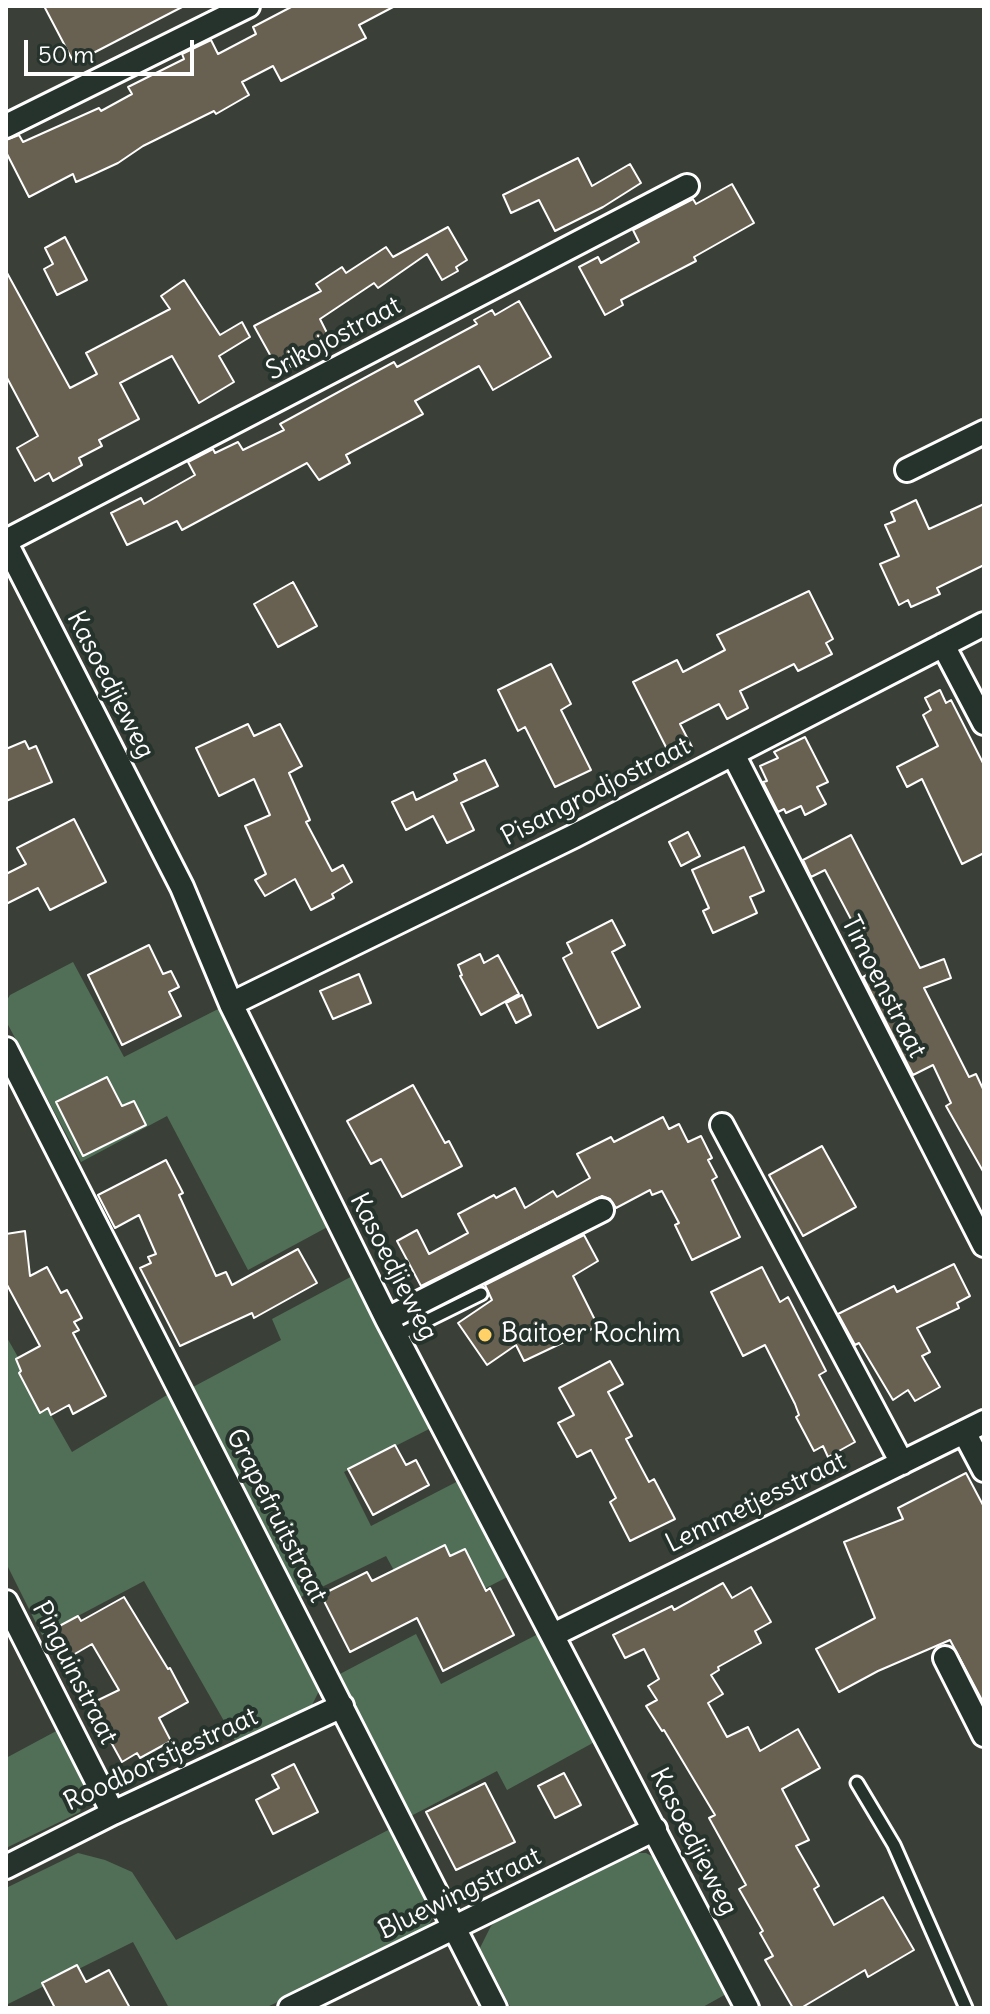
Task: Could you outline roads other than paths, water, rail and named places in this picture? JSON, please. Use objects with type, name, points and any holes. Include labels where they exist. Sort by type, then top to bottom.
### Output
[{"type":"street","points":[[6,126],[248,6]]},
{"type":"street","name":"Srikojostraat","points":[[6,542],[687,186]]},
{"type":"street","points":[[907,470],[984,432]]},
{"type":"street","name":"Kasoedjieweg","points":[[6,542],[182,887],[231,1004],[391,1328],[747,2008]]},
{"type":"street","name":"Pisangrodjostraat","points":[[231,1004],[574,836],[984,624]]},
{"type":"street","points":[[943,645],[984,723]]},
{"type":"street","name":"Timoenstraat","points":[[733,754],[984,1245]]},
{"type":"street","name":"Grapefruitstraat","points":[[6,1049],[495,2008]]},
{"type":"street","points":[[722,1125],[902,1463]]},
{"type":"street","points":[[391,1328],[602,1210]]},
{"type":"street","points":[[974,1427],[984,1470]]},
{"type":"street","name":"Lemmetjesstraat","points":[[553,1635],[974,1427]]},
{"type":"street","name":"Pinguinstraat","points":[[6,1602],[113,1813]]},
{"type":"street","points":[[945,1658],[984,1735]]},
{"type":"street","name":"Roodborstjestraat","points":[[6,1867],[113,1813],[342,1706]]},
{"type":"street","name":"Bluewingstraat","points":[[290,2008],[655,1829]]},
{"type":"lane","points":[[391,1328],[481,1294]]},
{"type":"lane","points":[[857,1783],[894,1845],[966,2008]]},
{"type":"place","name":"Baitoer Rochim","points":[[485,1335]]}]
